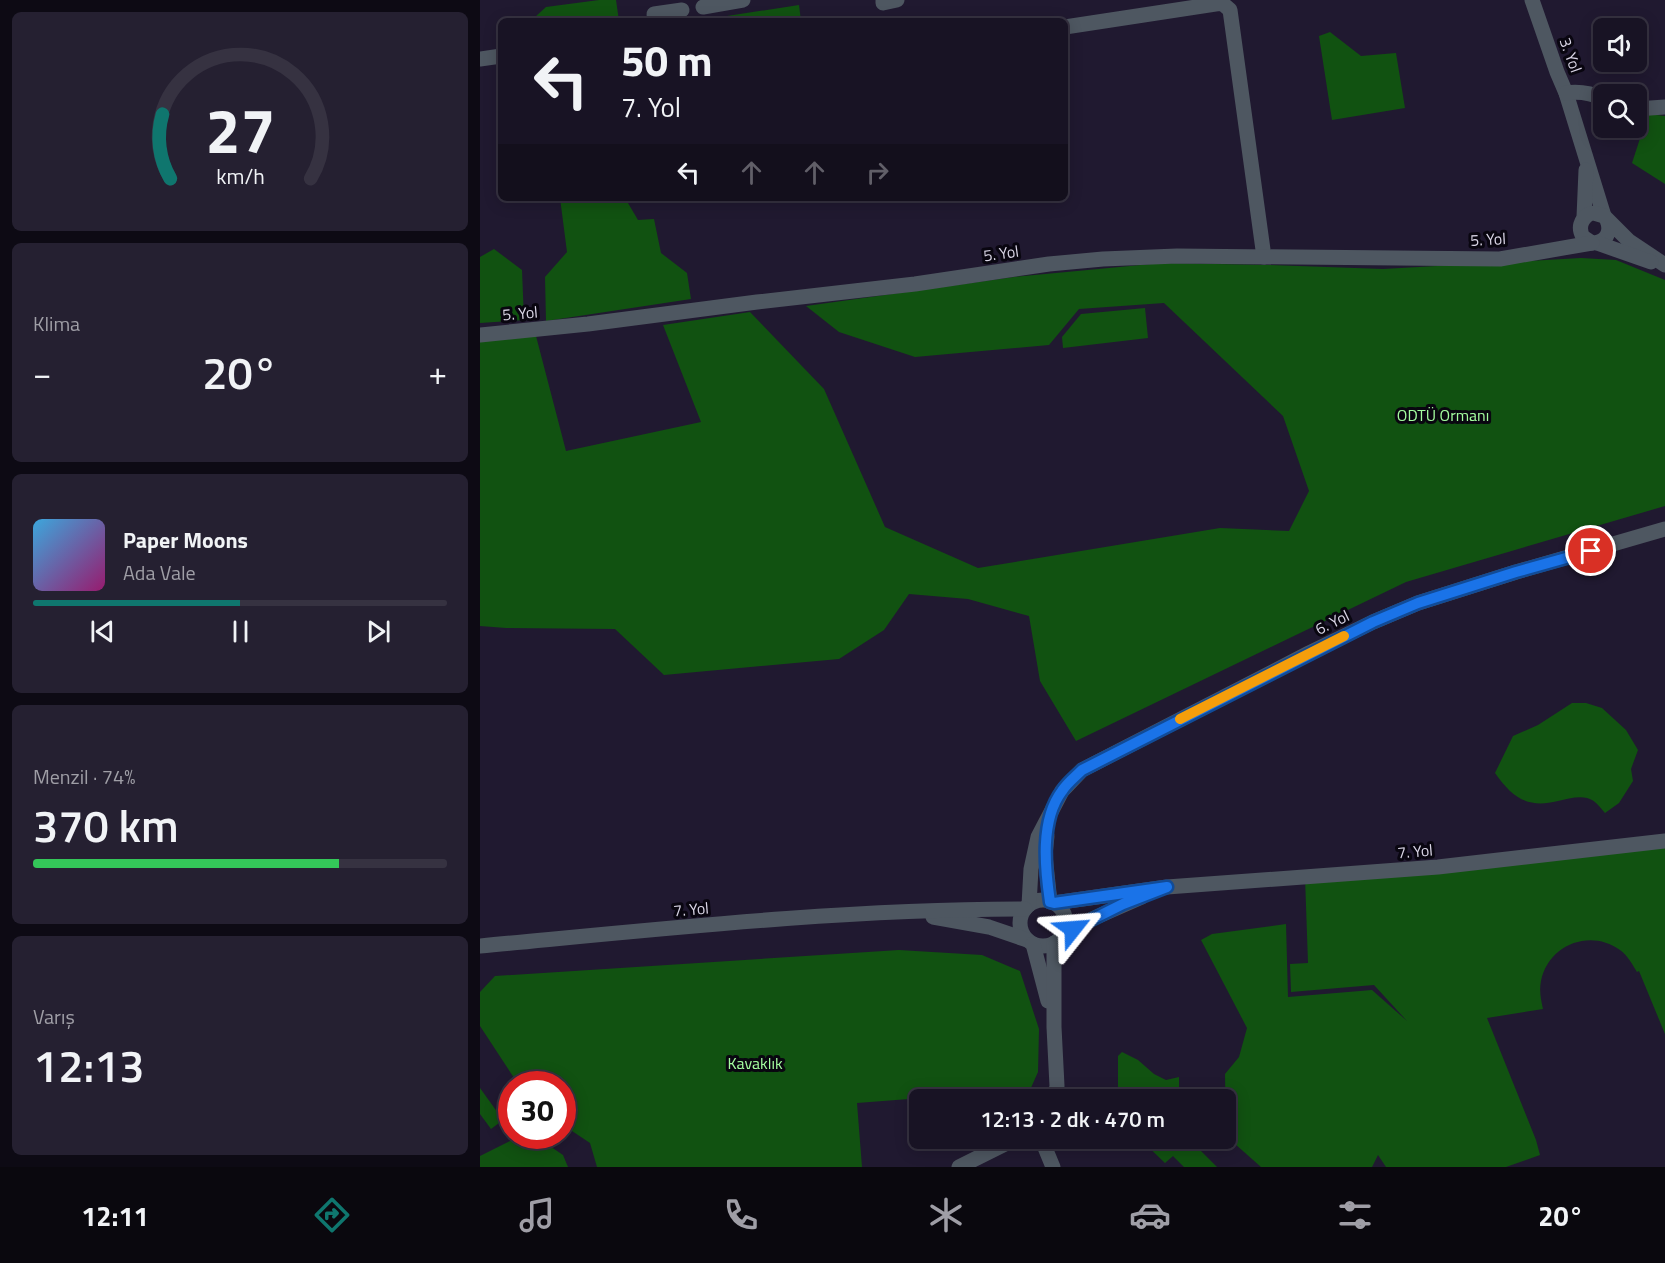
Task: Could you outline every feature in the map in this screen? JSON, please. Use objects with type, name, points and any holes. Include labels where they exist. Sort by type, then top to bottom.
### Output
[{"type":"street","points":[[703,7],[743,0]]},
{"type":"street","points":[[883,0],[883,3],[897,0]]},
{"type":"street","name":"3. Yol","points":[[1532,0],[1566,93],[1606,218]]},
{"type":"street","points":[[1068,27],[1222,3],[1230,10],[1263,257]]},
{"type":"street","points":[[655,18],[654,14],[682,10]]},
{"type":"street","points":[[480,59],[498,56]]},
{"type":"street","points":[[1566,93],[1578,91],[1593,95]]},
{"type":"street","points":[[1647,109],[1665,108]]},
{"type":"street","name":"3. Yol","points":[[1582,219],[1585,158]]},
{"type":"street","points":[[1594,213],[1606,218],[1629,241],[1665,266],[1587,241],[1580,232],[1582,219],[1594,213]]},
{"type":"street","points":[[1594,243],[1602,241],[1608,234],[1610,229],[1606,218]]},
{"type":"street","name":"5. Yol","points":[[1530,254],[1565,237],[1582,219]]},
{"type":"street","name":"5. Yol","points":[[480,335],[915,284],[1049,264],[1092,260],[1177,256],[1500,258],[1594,243]]},
{"type":"street","name":"6. Yol","points":[[1027,907],[1031,869],[1038,837],[1062,791],[1082,770],[1373,622],[1418,603],[1665,529]]},
{"type":"street","name":"6. Yol","points":[[1051,813],[1045,855],[1052,903]]},
{"type":"street","name":"7. Yol","points":[[480,946],[776,919],[1027,907],[1039,901],[1052,903],[1167,887],[1438,867],[1665,840]]},
{"type":"street","name":"7. Yol","points":[[906,912],[989,927],[1047,946],[1085,922],[1167,887]]},
{"type":"street","points":[[1052,903],[1060,908],[1065,922],[1058,940],[1054,1027],[1056,1089]]},
{"type":"street","points":[[1027,907],[1020,920],[1020,928],[1022,935],[1030,942],[1054,1027]]},
{"type":"street","points":[[959,1167],[995,1149]]},
{"type":"street","points":[[1046,1149],[1053,1167]]},
{"type":"green space","points":[[616,0],[619,18],[534,18],[546,7]]},
{"type":"green space","points":[[799,5],[801,18],[714,18]]},
{"type":"green space","points":[[1330,32],[1361,56],[1396,53],[1405,108],[1332,120],[1319,36]]},
{"type":"green space","points":[[1648,114],[1665,116],[1665,184],[1632,163],[1640,138],[1647,138]]},
{"type":"green space","points":[[560,201],[627,201],[638,220],[654,219],[661,253],[687,273],[691,299],[546,321],[545,277],[567,252]]},
{"type":"green space","points":[[494,249],[522,270],[524,320],[480,323],[480,257]]},
{"type":"green space","name":"ODTÜ Ormanı","points":[[1581,258],[1616,260],[1665,280],[1665,506],[1406,582],[1076,741],[1040,681],[1029,616],[968,599],[909,594],[884,630],[839,659],[664,675],[615,629],[480,626],[480,340],[536,336],[566,451],[701,422],[663,325],[750,312],[824,389],[885,527],[978,568],[1220,528],[1289,531],[1309,491],[1283,416],[1164,303],[1079,309],[1049,345],[915,357],[839,332],[806,306],[1014,277],[1162,263],[1383,269]]},
{"type":"green space","points":[[1145,308],[1148,338],[1063,348],[1062,337],[1081,314]]},
{"type":"green space","points":[[1572,703],[1586,703],[1602,708],[1626,730],[1638,750],[1631,769],[1633,781],[1619,803],[1605,813],[1595,802],[1584,797],[1547,803],[1529,802],[1514,795],[1495,773],[1513,736],[1538,725]]},
{"type":"green space","points":[[1665,841],[1665,1034],[1639,971],[1637,972],[1628,957],[1620,950],[1596,940],[1572,944],[1552,958],[1545,968],[1540,992],[1543,1009],[1487,1018],[1540,1155],[1506,1167],[1386,1167],[1378,1155],[1372,1167],[1261,1167],[1236,1145],[1236,1089],[1225,1089],[1225,1074],[1239,1057],[1247,1028],[1201,940],[1212,934],[1286,924],[1288,997],[1372,990],[1407,1021],[1374,985],[1291,992],[1290,964],[1308,963],[1305,877]]},
{"type":"green space","name":"Kavaklık","points":[[899,950],[982,955],[1020,971],[1039,1029],[1038,1072],[1030,1089],[909,1089],[909,1099],[857,1103],[862,1167],[597,1167],[590,1143],[576,1134],[576,1071],[509,1071],[480,1026],[480,992],[495,976]]},
{"type":"green space","points":[[1122,1052],[1138,1060],[1154,1074],[1166,1080],[1179,1077],[1179,1089],[1118,1089],[1118,1056]]},
{"type":"green space","points":[[480,1088],[498,1113],[498,1124],[491,1129],[480,1114]]},
{"type":"green space","points":[[498,1147],[498,1149],[554,1149],[563,1155],[568,1167],[480,1167],[480,1156]]},
{"type":"green space","points":[[1150,1149],[1199,1149],[1217,1167],[1184,1167],[1173,1156],[1165,1163]]},
{"type":"slow traffic","points":[[1180,719],[1344,636]]},
{"type":"route","points":[[1073,929],[1123,904],[1167,887],[1050,902],[1045,855],[1051,813],[1062,791],[1082,770],[1373,622],[1418,603],[1591,551]]}]
